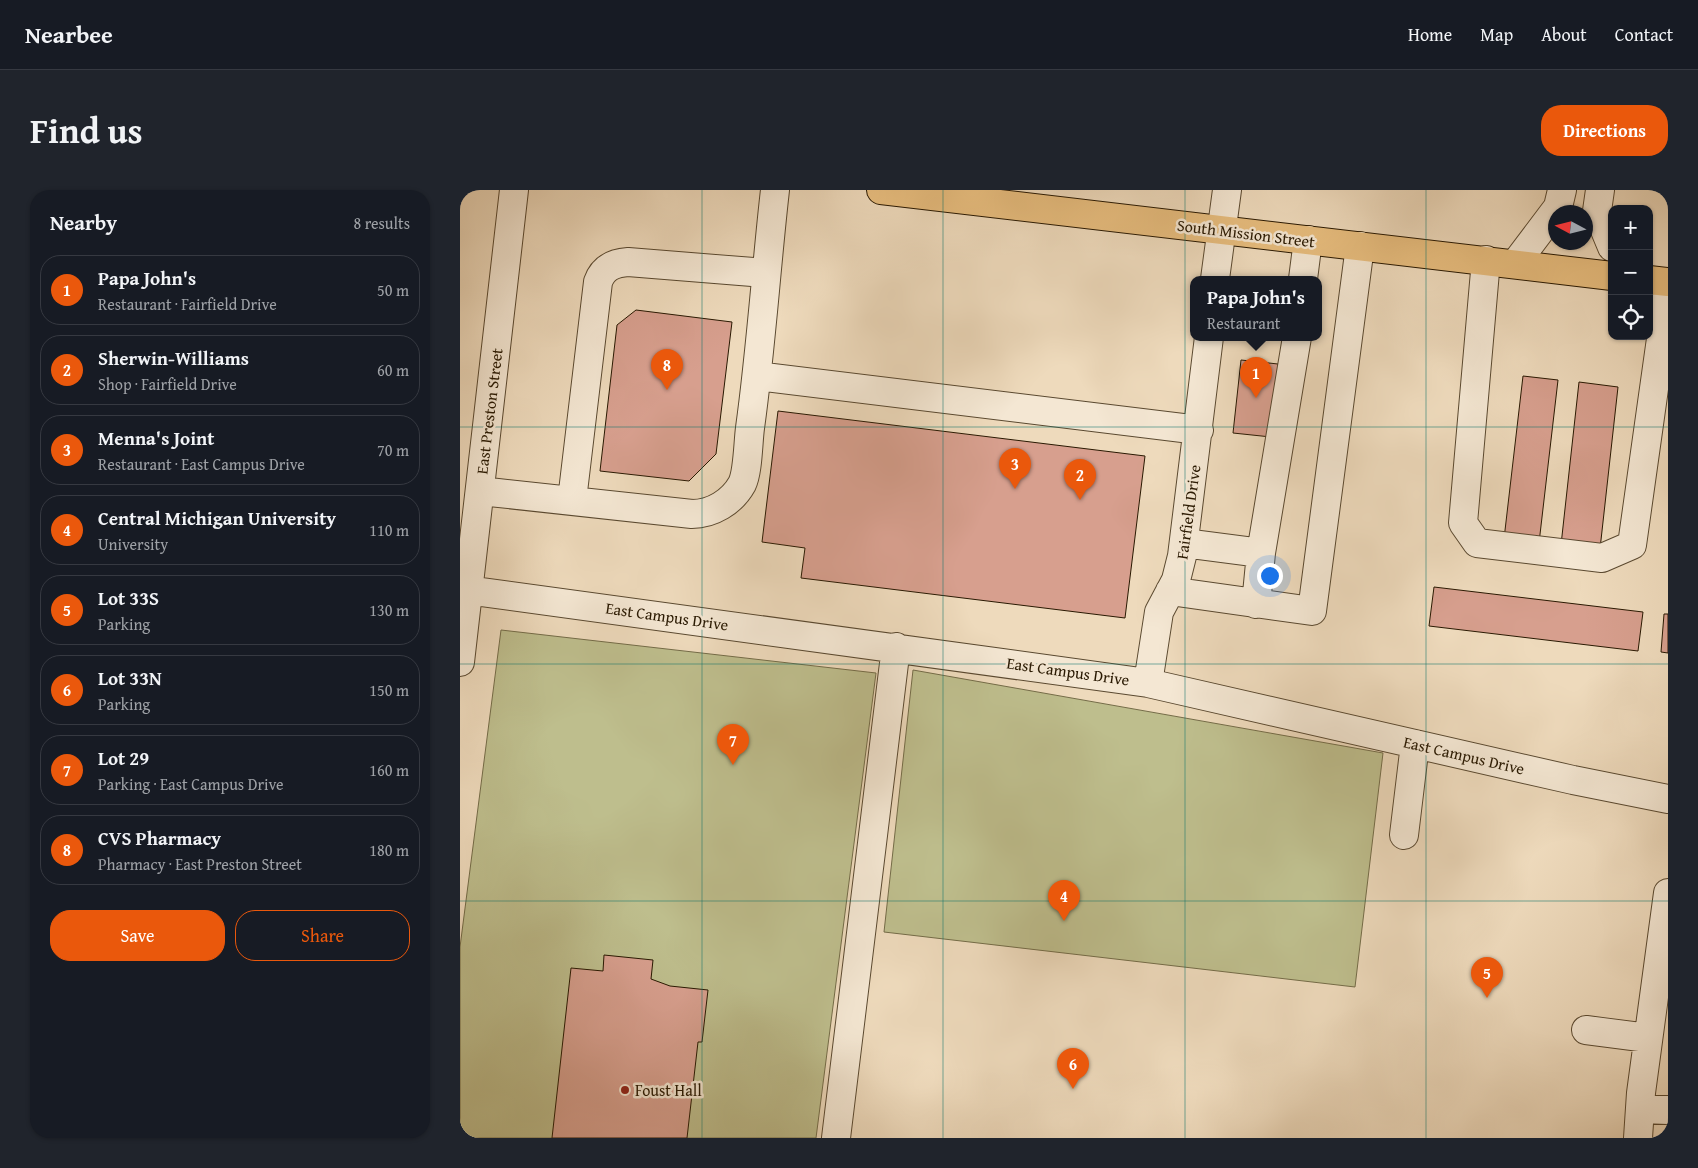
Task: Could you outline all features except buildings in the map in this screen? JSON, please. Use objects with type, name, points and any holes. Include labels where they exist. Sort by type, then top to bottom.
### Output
[{"type":"main road","name":"South Mission Street","points":[[881,190],[1608,276]]},
{"type":"main road","points":[[1653,280],[1668,282]]},
{"type":"street","name":"East Preston Street","points":[[460,662],[464,589],[480,491],[514,190]]},
{"type":"street","points":[[480,491],[692,514],[707,512],[723,504],[738,489],[743,479],[757,376],[765,273],[775,190]]},
{"type":"street","points":[[1215,276],[1227,190]]},
{"type":"street","points":[[1515,264],[1558,207],[1562,190]]},
{"type":"street","points":[[1600,190],[1597,211],[1608,237]]},
{"type":"street","points":[[1304,276],[1308,240]]},
{"type":"street","points":[[1170,591],[1312,611],[1360,246]]},
{"type":"street","points":[[1486,260],[1463,523],[1477,543],[1602,558],[1632,545],[1668,289]]},
{"type":"street","points":[[572,500],[598,282],[604,270],[619,263],[628,262],[765,273]]},
{"type":"street","name":"Fairfield Drive","points":[[1148,683],[1160,612],[1179,568],[1184,543],[1209,341]]},
{"type":"street","points":[[1256,604],[1261,553],[1296,341]]},
{"type":"street","points":[[757,376],[1199,430]]},
{"type":"street","points":[[1184,543],[1261,553]]},
{"type":"street","name":"East Campus Drive","points":[[464,589],[1148,683],[1668,799]]},
{"type":"street","points":[[836,1138],[896,647]]},
{"type":"street","points":[[1404,835],[1415,744]]},
{"type":"street","points":[[1638,1138],[1648,1038],[1668,893]]},
{"type":"street","points":[[1586,1030],[1648,1038]]},
{"type":"street","points":[[1640,1109],[1668,1110]]},
{"type":"green space","points":[[501,630],[876,673],[816,1138],[460,1138],[460,947]]},
{"type":"green space","points":[[913,670],[1383,753],[1355,987],[884,932]]},
{"type":"place","name":"CVS Pharmacy","points":[[667,390]]},
{"type":"place","name":"Papa John's","points":[[1256,398]]},
{"type":"place","name":"Menna's Joint","points":[[1015,489]]},
{"type":"place","name":"Sherwin-Williams","points":[[1080,500]]},
{"type":"place","name":"Lot 29","points":[[733,765]]},
{"type":"place","name":"Central Michigan University","points":[[1064,921]]},
{"type":"place","name":"Lot 33S","points":[[1487,998]]},
{"type":"place","name":"Lot 33N","points":[[1073,1089]]},
{"type":"place","name":"Foust Hall","points":[[625,1090]]}]
